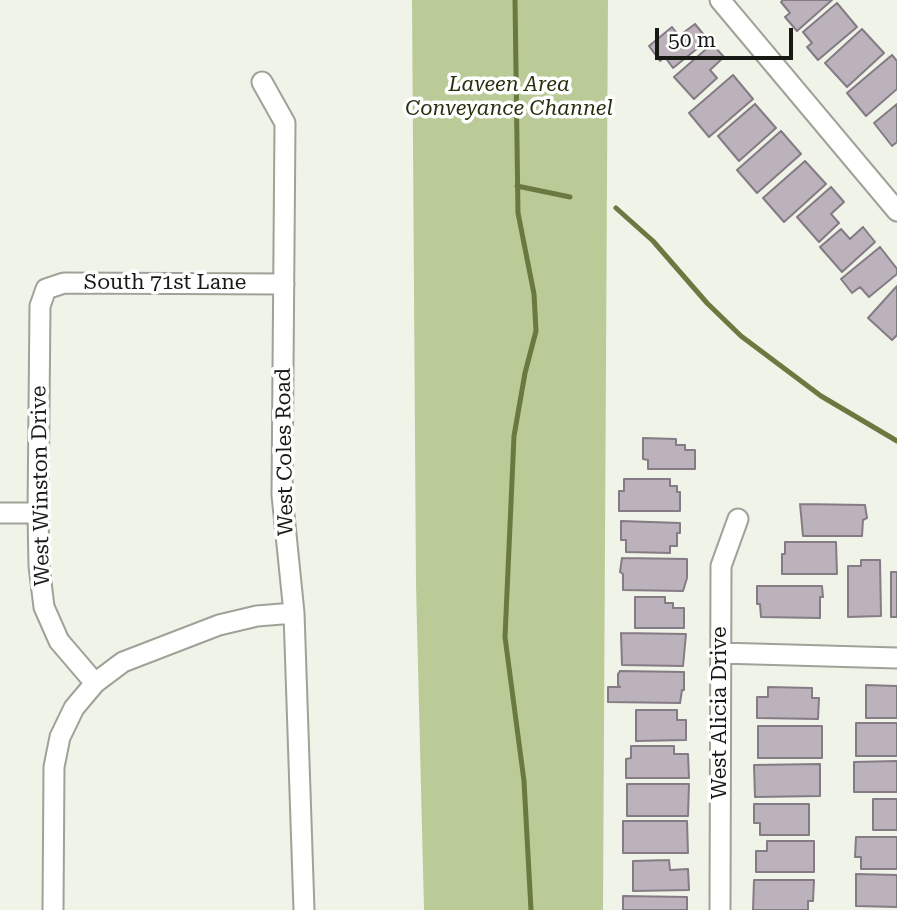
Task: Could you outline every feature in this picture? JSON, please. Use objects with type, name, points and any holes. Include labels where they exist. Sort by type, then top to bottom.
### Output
[{"type":"street","points":[[720,0],[897,211]]},
{"type":"street","name":"West Coles Road","points":[[262,82],[285,123],[282,495],[294,613],[304,910]]},
{"type":"street","name":"South 71st Lane","points":[[46,289],[64,283],[284,284]]},
{"type":"street","name":"West Winston Drive","points":[[46,289],[40,306],[39,566],[44,607],[59,641],[94,683]]},
{"type":"street","points":[[0,513],[38,513]]},
{"type":"street","name":"West Alicia Drive","points":[[720,910],[721,566],[738,519]]},
{"type":"street","points":[[53,910],[54,768],[60,737],[74,708],[94,683],[123,663],[219,625],[294,613]]},
{"type":"street","points":[[720,653],[897,658]]},
{"type":"green space","name":"Laveen Area Conveyance Channel","points":[[412,0],[608,0],[603,910],[424,910],[416,585]]},
{"type":"building","points":[[832,0],[797,31],[785,17],[790,13],[781,2]]},
{"type":"building","points":[[837,3],[857,27],[818,60],[807,47],[812,43],[803,32]]},
{"type":"building","points":[[695,24],[708,40],[673,68],[665,57],[660,61],[649,46],[672,27],[679,36]]},
{"type":"building","points":[[862,29],[884,53],[847,87],[825,63]]},
{"type":"building","points":[[712,44],[724,57],[710,70],[717,78],[694,99],[674,77]]},
{"type":"building","points":[[892,55],[897,61],[897,89],[866,116],[847,93]]},
{"type":"building","points":[[733,75],[753,99],[709,137],[689,113]]},
{"type":"building","points":[[755,104],[776,128],[739,161],[718,136]]},
{"type":"building","points":[[897,104],[897,142],[892,146],[874,123]]},
{"type":"building","points":[[781,131],[801,154],[757,193],[737,170]]},
{"type":"building","points":[[805,161],[826,184],[784,222],[763,198]]},
{"type":"building","points":[[831,187],[844,202],[831,214],[839,223],[819,242],[797,217]]},
{"type":"building","points":[[863,227],[875,242],[842,272],[820,247],[841,229],[850,239]]},
{"type":"building","points":[[880,247],[897,269],[897,274],[869,297],[860,287],[852,293],[841,279]]},
{"type":"building","points":[[897,286],[897,335],[892,340],[868,318]]},
{"type":"building","points":[[643,438],[676,439],[676,445],[685,445],[685,450],[695,450],[695,469],[648,469],[648,460],[643,459]]},
{"type":"building","points":[[624,479],[670,479],[670,486],[677,486],[677,492],[680,492],[680,511],[619,511],[619,491],[624,491]]},
{"type":"building","points":[[800,504],[865,505],[867,518],[863,520],[862,536],[803,536]]},
{"type":"building","points":[[621,521],[680,523],[677,546],[670,546],[670,553],[626,552],[626,540],[621,540]]},
{"type":"building","points":[[785,542],[836,542],[837,574],[782,574]]},
{"type":"building","points":[[622,558],[687,559],[687,578],[683,591],[623,590],[623,574],[620,572]]},
{"type":"building","points":[[861,560],[880,560],[881,616],[848,617],[848,566],[861,566]]},
{"type":"building","points":[[891,572],[897,572],[897,617],[891,617]]},
{"type":"building","points":[[757,586],[822,586],[820,618],[761,617],[760,604],[757,604]]},
{"type":"building","points":[[635,597],[665,597],[665,603],[673,603],[673,608],[684,608],[684,628],[635,628]]},
{"type":"building","points":[[621,633],[686,634],[683,666],[622,665]]},
{"type":"building","points":[[620,671],[684,672],[684,690],[680,703],[608,702],[608,687],[620,687]]},
{"type":"building","points":[[866,685],[897,686],[897,718],[866,718]]},
{"type":"building","points":[[768,687],[812,688],[812,698],[819,698],[818,719],[757,718],[757,697],[768,697]]},
{"type":"building","points":[[636,710],[677,710],[677,720],[686,720],[686,740],[636,741]]},
{"type":"building","points":[[856,723],[897,723],[897,756],[856,756]]},
{"type":"building","points":[[758,726],[822,726],[822,758],[758,758]]},
{"type":"building","points":[[631,746],[674,746],[674,754],[688,754],[689,778],[626,778],[626,759],[631,758]]},
{"type":"building","points":[[897,761],[897,792],[854,792],[854,762]]},
{"type":"building","points":[[820,764],[820,796],[755,797],[754,765]]},
{"type":"building","points":[[627,784],[689,784],[688,816],[627,816]]},
{"type":"building","points":[[873,799],[897,799],[897,830],[873,830]]},
{"type":"building","points":[[754,804],[809,804],[809,835],[760,835],[760,823],[754,823]]},
{"type":"building","points":[[623,821],[687,821],[688,853],[623,853]]},
{"type":"building","points":[[856,837],[897,837],[897,869],[861,869],[861,857],[855,857]]},
{"type":"building","points":[[767,841],[814,841],[814,872],[756,872],[756,851],[767,851]]},
{"type":"building","points":[[669,860],[670,870],[688,869],[689,890],[633,891],[633,861]]},
{"type":"building","points":[[856,874],[897,875],[897,907],[856,906]]},
{"type":"building","points":[[754,880],[814,880],[813,901],[808,901],[808,910],[753,910]]},
{"type":"building","points":[[623,896],[687,897],[687,910],[623,910]]},
{"type":"waterway","points":[[515,0],[518,213],[534,294],[536,331],[525,373],[514,436],[505,637],[524,781],[531,910]]},
{"type":"waterway","points":[[517,186],[570,197]]},
{"type":"waterway","points":[[616,208],[653,241],[707,303],[741,336],[821,396],[897,441]]}]
